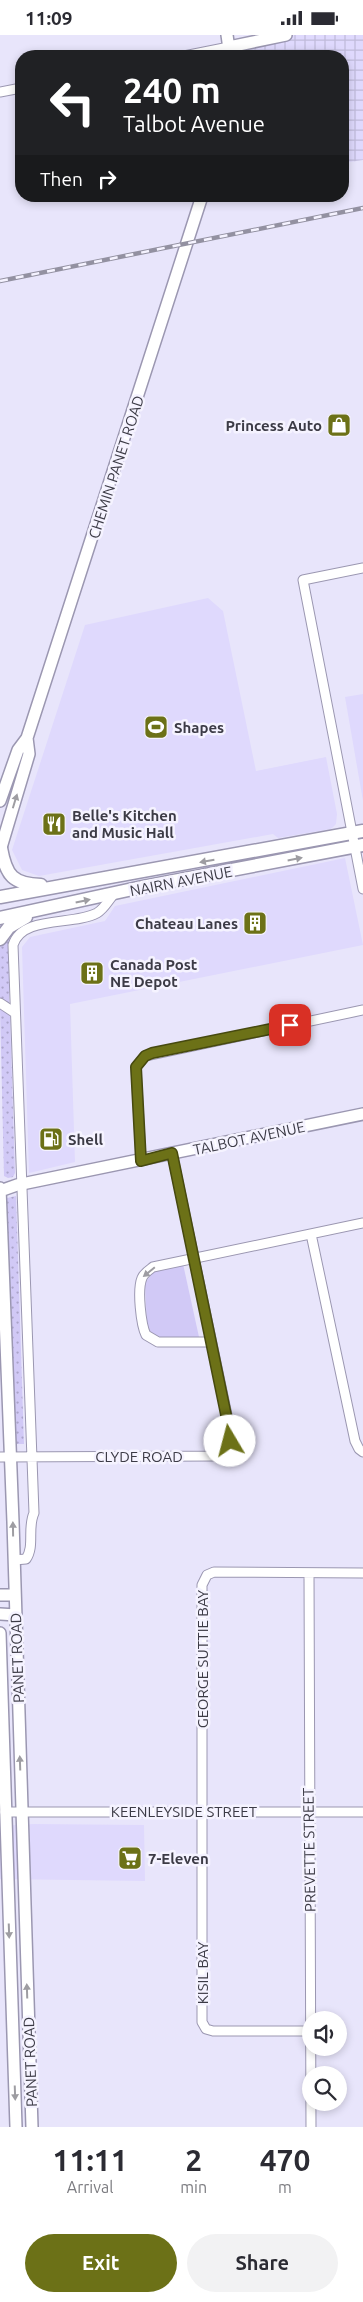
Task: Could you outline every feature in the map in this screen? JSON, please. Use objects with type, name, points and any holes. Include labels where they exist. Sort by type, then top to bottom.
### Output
[{"type":"main road","name":"NAIRN AVENUE","points":[[0,897],[110,879],[357,832]]},
{"type":"main road","name":"NAIRN AVENUE","points":[[0,918],[358,846]]},
{"type":"main road","points":[[0,849],[6,869],[22,884],[69,886]]},
{"type":"main road","points":[[267,850],[270,864]]},
{"type":"main road","points":[[110,879],[112,895]]},
{"type":"main road","points":[[0,939],[8,927],[37,911]]},
{"type":"street","points":[[227,35],[230,50]]},
{"type":"street","points":[[237,50],[286,35]]},
{"type":"street","points":[[0,92],[15,89]]},
{"type":"street","name":"CHEMIN PANET ROAD","points":[[0,801],[18,751],[27,738],[200,202]]},
{"type":"street","points":[[363,568],[303,580],[357,832],[363,889]]},
{"type":"street","name":"CHEMIN PANET ROAD","points":[[0,849],[29,754],[27,738]]},
{"type":"street","points":[[9,776],[21,780]]},
{"type":"street","points":[[14,1560],[26,1559],[30,1554],[30,1521],[34,1513],[19,1185],[13,945],[20,932],[42,925],[97,913],[112,895]]},
{"type":"street","points":[[37,911],[42,925]]},
{"type":"street","points":[[0,1003],[15,1013]]},
{"type":"street","points":[[141,1161],[136,1067],[145,1056],[363,1010]]},
{"type":"street","name":"TALBOT AVENUE","points":[[0,1190],[363,1114]]},
{"type":"street","name":"CLYDE ROAD","points":[[5,1457],[216,1456],[227,1448],[230,1434],[172,1153]]},
{"type":"street","name":"TALBOT AVENUE","points":[[0,1181],[19,1185]]},
{"type":"street","name":"PANET ROAD","points":[[0,1190],[5,1457],[14,1560],[32,2127]]},
{"type":"street","points":[[211,1342],[158,1342],[146,1335],[142,1322],[140,1284],[144,1273],[153,1267],[363,1223]]},
{"type":"street","points":[[311,1234],[355,1441],[363,1452]]},
{"type":"street","name":"GEORGE SUTTIE BAY","points":[[201,1811],[203,1581],[207,1575],[214,1572],[363,1573]]},
{"type":"street","name":"PREVETTE STREET","points":[[309,1573],[310,2011]]},
{"type":"street","points":[[0,1595],[15,1595]]},
{"type":"street","points":[[0,1614],[16,1615]]},
{"type":"street","name":"PANET ROAD","points":[[0,1633],[16,2127]]},
{"type":"street","name":"KISIL BAY","points":[[201,1811],[202,2022],[206,2029],[214,2031],[302,2031]]},
{"type":"street","name":"KEENLEYSIDE STREET","points":[[5,1812],[363,1812]]},
{"type":"street","name":"PREVETTE STREET","points":[[310,2056],[311,2127]]},
{"type":"shaded area","points":[[286,35],[363,35],[363,160],[349,162],[349,50],[229,50],[229,47]]},
{"type":"shaded area","points":[[208,598],[223,611],[256,771],[326,757],[337,814],[336,824],[331,829],[278,838],[273,834],[39,876],[22,870],[12,850],[85,625]]},
{"type":"shaded area","points":[[363,694],[363,801],[345,697]]},
{"type":"shaded area","points":[[345,858],[363,945],[70,1004],[75,1162],[29,1173],[22,947],[30,937],[105,921],[115,906]]},
{"type":"shaded area","points":[[9,936],[9,1004],[0,998],[0,944]]},
{"type":"shaded area","points":[[0,1008],[10,1016],[15,1173],[13,1177],[8,1178],[4,1176]]},
{"type":"shaded area","points":[[16,1196],[24,1444],[13,1444],[5,1202],[7,1198]]},
{"type":"shaded area","points":[[183,1264],[199,1337],[160,1337],[152,1334],[147,1326],[145,1283],[154,1271]]},
{"type":"shaded area","points":[[34,1824],[144,1825],[145,1881],[0,1879],[0,1826]]},
{"type":"railway","points":[[0,281],[363,208]]},
{"type":"place","name":"Princess Auto","points":[[339,425]]},
{"type":"place","name":"Shapes","points":[[156,727]]},
{"type":"place","name":"Belle's Kitchen and Music Hall","points":[[54,824]]},
{"type":"place","name":"Chateau Lanes","points":[[255,923]]},
{"type":"place","name":"Canada Post NE Depot","points":[[92,973]]},
{"type":"place","name":"Shell","points":[[51,1139]]},
{"type":"place","name":"7-Eleven","points":[[130,1858]]},
{"type":"route","points":[[230,1441],[195,1258],[172,1153],[141,1161],[136,1067],[145,1056],[152,1053],[290,1025]]}]
